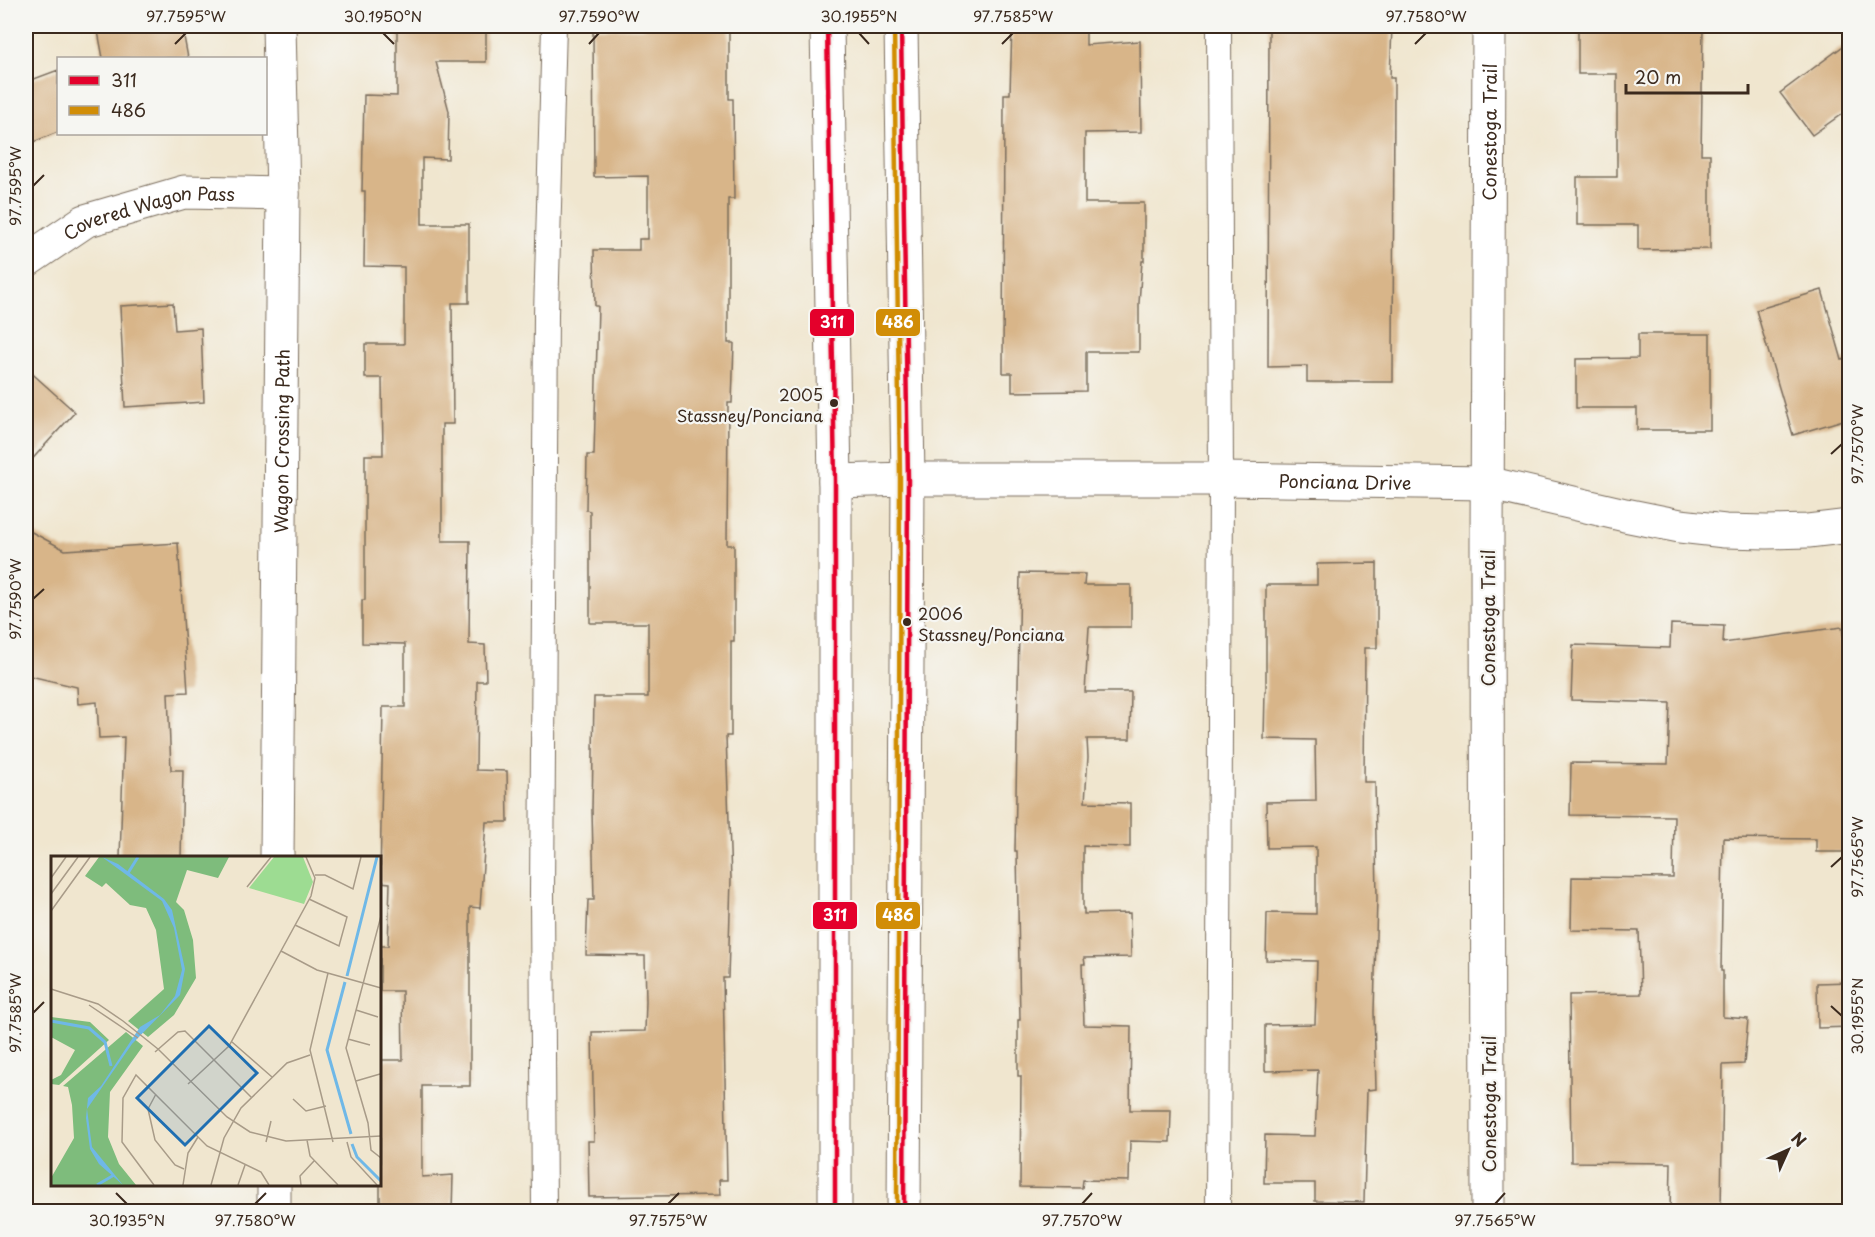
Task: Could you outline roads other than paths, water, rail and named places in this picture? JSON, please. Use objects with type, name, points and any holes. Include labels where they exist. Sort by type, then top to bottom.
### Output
[{"type":"street","name":"Wagon Crossing Path","points":[[277,856],[283,194],[279,26]]},
{"type":"street","points":[[827,26],[835,481],[835,1212]]},
{"type":"street","points":[[901,26],[908,479],[904,1212]]},
{"type":"street","name":"Conestoga Trail","points":[[1488,1212],[1489,26]]},
{"type":"street","name":"Covered Wagon Pass","points":[[26,261],[85,221],[184,192],[283,194]]},
{"type":"street","name":"Ponciana Drive","points":[[835,481],[1221,479],[1487,483],[1680,526],[1725,531],[1767,532],[1808,531],[1850,526]]},
{"type":"street","points":[[274,1186],[274,1212]]},
{"type":"lane","points":[[544,1212],[542,883],[546,326],[554,26]]},
{"type":"lane","points":[[1218,1212],[1221,479],[1219,26]]},
{"type":"place","name":"2005 Stassney/Ponciana","points":[[834,403]]},
{"type":"place","name":"2006 Stassney/Ponciana","points":[[907,622]]}]
